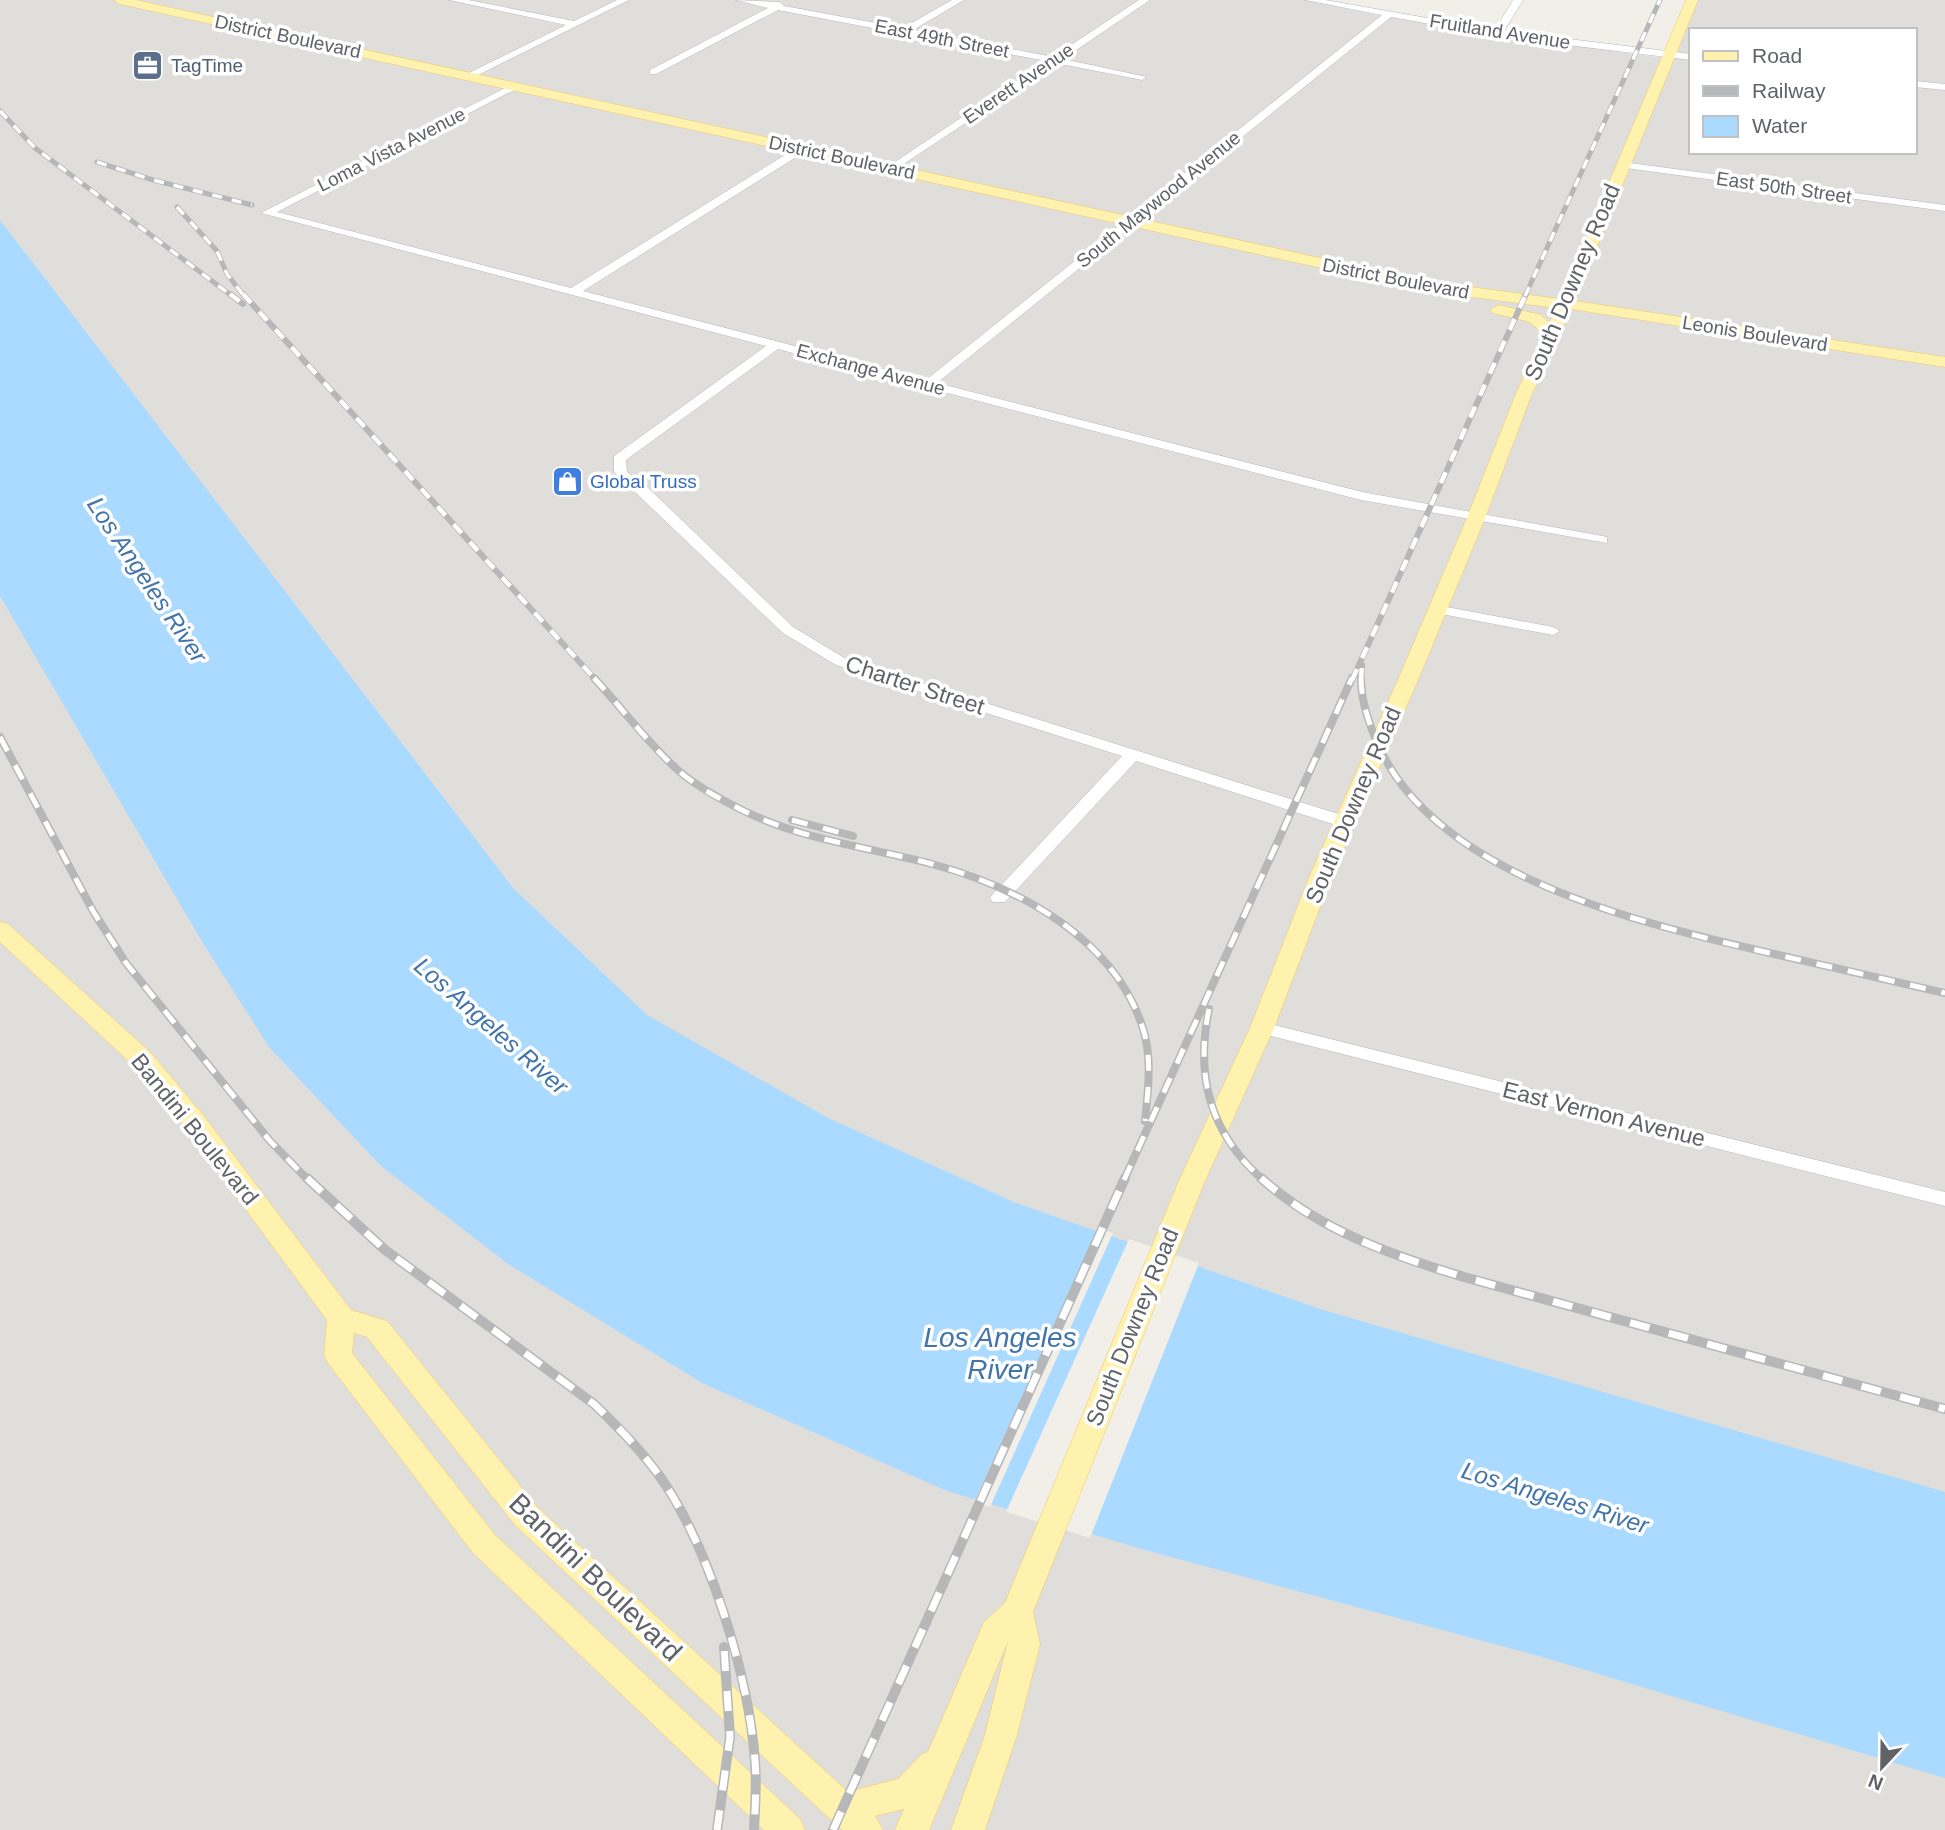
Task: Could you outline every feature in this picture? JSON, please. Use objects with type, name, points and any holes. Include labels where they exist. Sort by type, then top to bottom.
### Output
[{"type":"main road","name":"District Boulevard","points":[[120,0],[1408,282],[1489,296],[1566,304]]},
{"type":"main road","name":"South Downey Road","points":[[912,1830],[995,1632],[1017,1612],[1191,1183],[1262,1028],[1322,873],[1408,680],[1521,400],[1566,304],[1692,0]]},
{"type":"main road","points":[[1408,282],[1459,301],[1535,318],[1551,332]]},
{"type":"main road","name":"Leonis Boulevard","points":[[1566,304],[1945,362]]},
{"type":"main road","name":"Bandini Boulevard","points":[[0,929],[142,1059],[194,1121],[341,1318],[377,1329],[527,1517],[854,1820]]},
{"type":"main road","points":[[341,1318],[338,1355],[484,1544],[788,1830]]},
{"type":"main road","points":[[968,1830],[1001,1735],[1024,1644],[1017,1612]]},
{"type":"main road","points":[[854,1820],[908,1792],[943,1756]]},
{"type":"street","points":[[454,0],[575,24]]},
{"type":"street","name":"Loma Vista Avenue","points":[[472,75],[624,0]]},
{"type":"street","name":"East 49th Street","points":[[741,0],[1142,77]]},
{"type":"street","points":[[653,72],[789,0]]},
{"type":"street","points":[[905,32],[959,0]]},
{"type":"street","name":"Everett Avenue","points":[[892,168],[1145,0]]},
{"type":"street","name":"Fruitland Avenue","points":[[1310,0],[1498,33],[1689,57]]},
{"type":"street","points":[[1498,33],[1518,0]]},
{"type":"street","name":"South Maywood Avenue","points":[[928,384],[1389,14]]},
{"type":"street","points":[[1917,84],[1945,87]]},
{"type":"street","name":"Loma Vista Avenue","points":[[267,213],[515,86]]},
{"type":"street","points":[[573,292],[802,149]]},
{"type":"street","name":"East 50th Street","points":[[1622,165],[1945,208]]},
{"type":"street","name":"Exchange Avenue","points":[[267,213],[1361,496],[1602,541]]},
{"type":"street","name":"Charter Street","points":[[775,345],[619,459],[618,468],[622,475],[637,485],[788,630],[841,662],[1345,822]]},
{"type":"street","points":[[1436,609],[1553,631]]},
{"type":"street","points":[[999,898],[1132,755]]},
{"type":"street","name":"East Vernon Avenue","points":[[1262,1028],[1945,1199]]},
{"type":"shaded area","points":[[0,0],[1315,0],[1490,31],[1619,47],[1617,52],[1672,59],[1697,0],[1945,0],[1945,1830],[0,1830]]},
{"type":"water","name":"Los Angeles River","points":[[0,220],[513,888],[647,1015],[830,1119],[1016,1203],[1320,1309],[1945,1492],[1945,1778],[1539,1656],[1145,1550],[947,1491],[704,1384],[508,1264],[381,1166],[269,1047],[201,940],[0,596]]},
{"type":"pier","points":[[1099,1228],[1113,1233],[990,1507],[974,1502]]},
{"type":"pier","points":[[1129,1239],[1199,1263],[1090,1538],[1006,1512]]},
{"type":"railway","points":[[1525,296],[1660,0]]},
{"type":"railway","points":[[0,111],[35,148],[232,296]]},
{"type":"railway","points":[[97,162],[153,180],[252,205]]},
{"type":"railway","points":[[177,207],[217,251],[227,274],[244,296]]},
{"type":"railway","points":[[230,294],[243,304]]},
{"type":"railway","points":[[243,294],[596,680]]},
{"type":"railway","points":[[1352,680],[1526,294]]},
{"type":"railway","points":[[1361,679],[1362,665]]},
{"type":"railway","points":[[594,678],[669,762],[695,783],[727,803],[789,829],[965,874],[1030,903],[1088,944],[1112,970],[1131,999],[1144,1032],[1149,1076],[1145,1121]]},
{"type":"railway","points":[[1124,1180],[1352,678]]},
{"type":"railway","points":[[1361,679],[1362,694],[1376,740],[1404,787],[1444,827],[1492,860],[1547,887],[1665,927],[1945,993]]},
{"type":"railway","points":[[0,737],[93,911],[126,963],[270,1141],[308,1180]]},
{"type":"railway","points":[[792,820],[853,836]]},
{"type":"railway","points":[[1209,1009],[1204,1058],[1211,1102],[1230,1143],[1261,1178]]},
{"type":"railway","points":[[307,1178],[384,1249],[594,1404],[641,1452],[665,1484],[698,1545],[736,1655],[745,1692],[755,1761],[754,1830]]},
{"type":"railway","points":[[833,1830],[1125,1178]]},
{"type":"railway","points":[[1261,1178],[1283,1196],[1331,1226],[1410,1260],[1945,1409]]},
{"type":"railway","points":[[717,1830],[730,1737],[724,1647]]},
{"type":"place","name":"TagTime","points":[[148,65]]},
{"type":"place","name":"Global Truss","points":[[567,481]]}]
